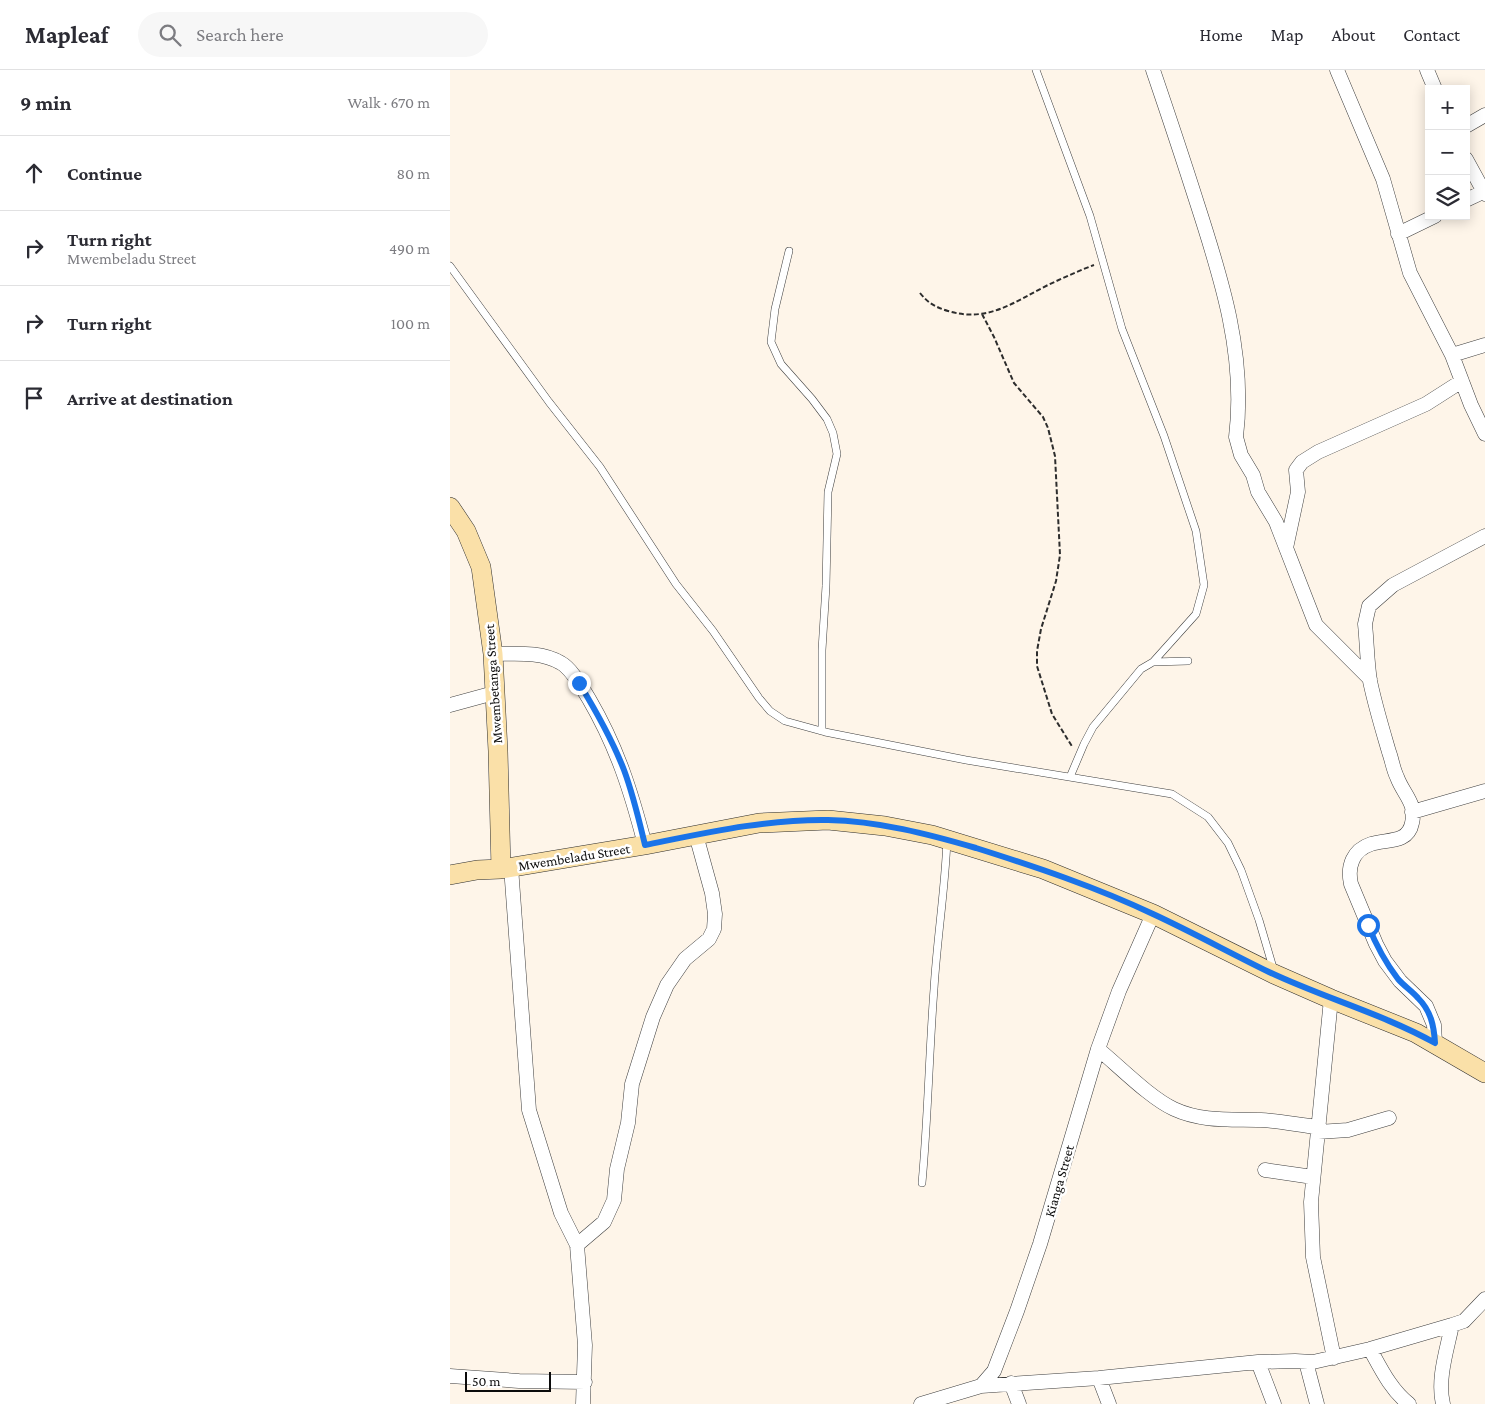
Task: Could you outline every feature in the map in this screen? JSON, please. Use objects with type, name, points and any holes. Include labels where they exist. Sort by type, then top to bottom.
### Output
[{"type":"street","points":[[1152,70],[1219,269],[1239,377],[1236,437],[1238,447],[1253,475],[1258,492],[1276,522],[1316,625],[1370,679]]},
{"type":"street","points":[[1337,70],[1383,179],[1410,273],[1452,355],[1470,405],[1485,434]]},
{"type":"street","points":[[1427,70],[1433,85]]},
{"type":"street","points":[[1470,124],[1485,115]]},
{"type":"street","points":[[1470,166],[1484,192],[1470,198]]},
{"type":"street","points":[[1398,234],[1426,220]]},
{"type":"street","points":[[1452,355],[1485,345]]},
{"type":"street","points":[[1286,548],[1298,492],[1296,470],[1302,462],[1318,452],[1426,404],[1462,381]]},
{"type":"street","name":"Mwembetanga Street","points":[[450,507],[466,530],[481,567],[493,654],[506,868]]},
{"type":"street","points":[[1435,1043],[1434,1025],[1426,1006],[1400,981],[1385,961],[1376,944],[1348,874],[1350,863],[1358,852],[1371,844],[1390,842],[1401,838],[1406,834],[1412,823],[1412,805],[1397,778],[1379,720],[1370,679],[1365,624],[1369,606],[1393,584],[1485,536]]},
{"type":"street","points":[[493,654],[539,655],[562,663],[579,683],[604,725],[624,769],[645,845]]},
{"type":"street","points":[[450,705],[494,693]]},
{"type":"street","points":[[1412,812],[1485,791]]},
{"type":"street","name":"Mwembeladu Street","points":[[450,875],[477,870],[506,868],[645,845],[759,823],[828,820],[885,826],[947,840],[1042,869],[1153,914],[1274,974],[1331,999],[1396,1024],[1435,1043],[1485,1073]]},
{"type":"street","points":[[577,1245],[604,1222],[614,1200],[617,1169],[628,1123],[632,1084],[642,1048],[660,1001],[667,985],[686,959],[709,940],[714,929],[715,914],[712,893],[696,835]]},
{"type":"street","points":[[506,868],[529,1110],[561,1214],[577,1245],[585,1345],[583,1404]]},
{"type":"street","name":"Kianga Street","points":[[981,1386],[994,1371],[1020,1303],[1040,1244],[1098,1049],[1119,991],[1153,914]]},
{"type":"street","points":[[1331,999],[1311,1202],[1312,1257],[1334,1358]]},
{"type":"street","points":[[1098,1049],[1155,1097],[1172,1108],[1213,1120],[1262,1120],[1318,1130],[1348,1130],[1389,1118]]},
{"type":"street","points":[[1265,1170],[1313,1178]]},
{"type":"street","points":[[927,1403],[981,1386],[1099,1378],[1258,1362],[1313,1362],[1370,1349],[1464,1321],[1485,1299]]},
{"type":"street","points":[[1443,1404],[1444,1362],[1452,1325]]},
{"type":"street","points":[[1370,1349],[1387,1379],[1401,1398],[1409,1404]]},
{"type":"street","points":[[1258,1362],[1274,1404]]},
{"type":"street","points":[[1306,1362],[1317,1404]]},
{"type":"street","points":[[450,1376],[519,1381],[585,1382]]},
{"type":"street","points":[[1099,1378],[1109,1404]]},
{"type":"street","points":[[1011,1383],[1019,1404]]},
{"type":"lane","points":[[1036,70],[1090,216],[1122,329],[1164,436],[1196,531],[1204,585],[1196,614],[1153,662],[1141,669],[1098,721],[1084,744],[1070,777]]},
{"type":"lane","points":[[789,250],[775,310],[771,342],[780,364],[827,419],[834,433],[837,454],[828,492],[826,586],[822,650],[822,731]]},
{"type":"lane","points":[[450,266],[549,402],[600,467],[676,584],[713,631],[770,711],[785,721],[822,731],[966,760],[1172,794],[1208,817],[1228,843],[1241,870],[1259,920],[1274,974]]},
{"type":"lane","points":[[1153,662],[1188,661]]},
{"type":"lane","points":[[922,1183],[928,1117],[929,1056],[935,964],[945,886],[947,840]]},
{"type":"path","points":[[920,293],[928,303],[938,308],[960,314],[982,314],[1004,308],[1103,261]]},
{"type":"path","points":[[982,314],[1014,382],[1043,418],[1053,443],[1058,481],[1060,555],[1056,581],[1036,651],[1037,666],[1052,714],[1079,756]]},
{"type":"route","points":[[579,683],[604,725],[624,769],[645,845],[759,823],[828,820],[885,826],[932,835],[1042,869],[1153,914],[1274,974],[1331,999],[1396,1024],[1435,1043],[1434,1025],[1426,1006],[1400,981],[1385,961],[1368,925]]}]
